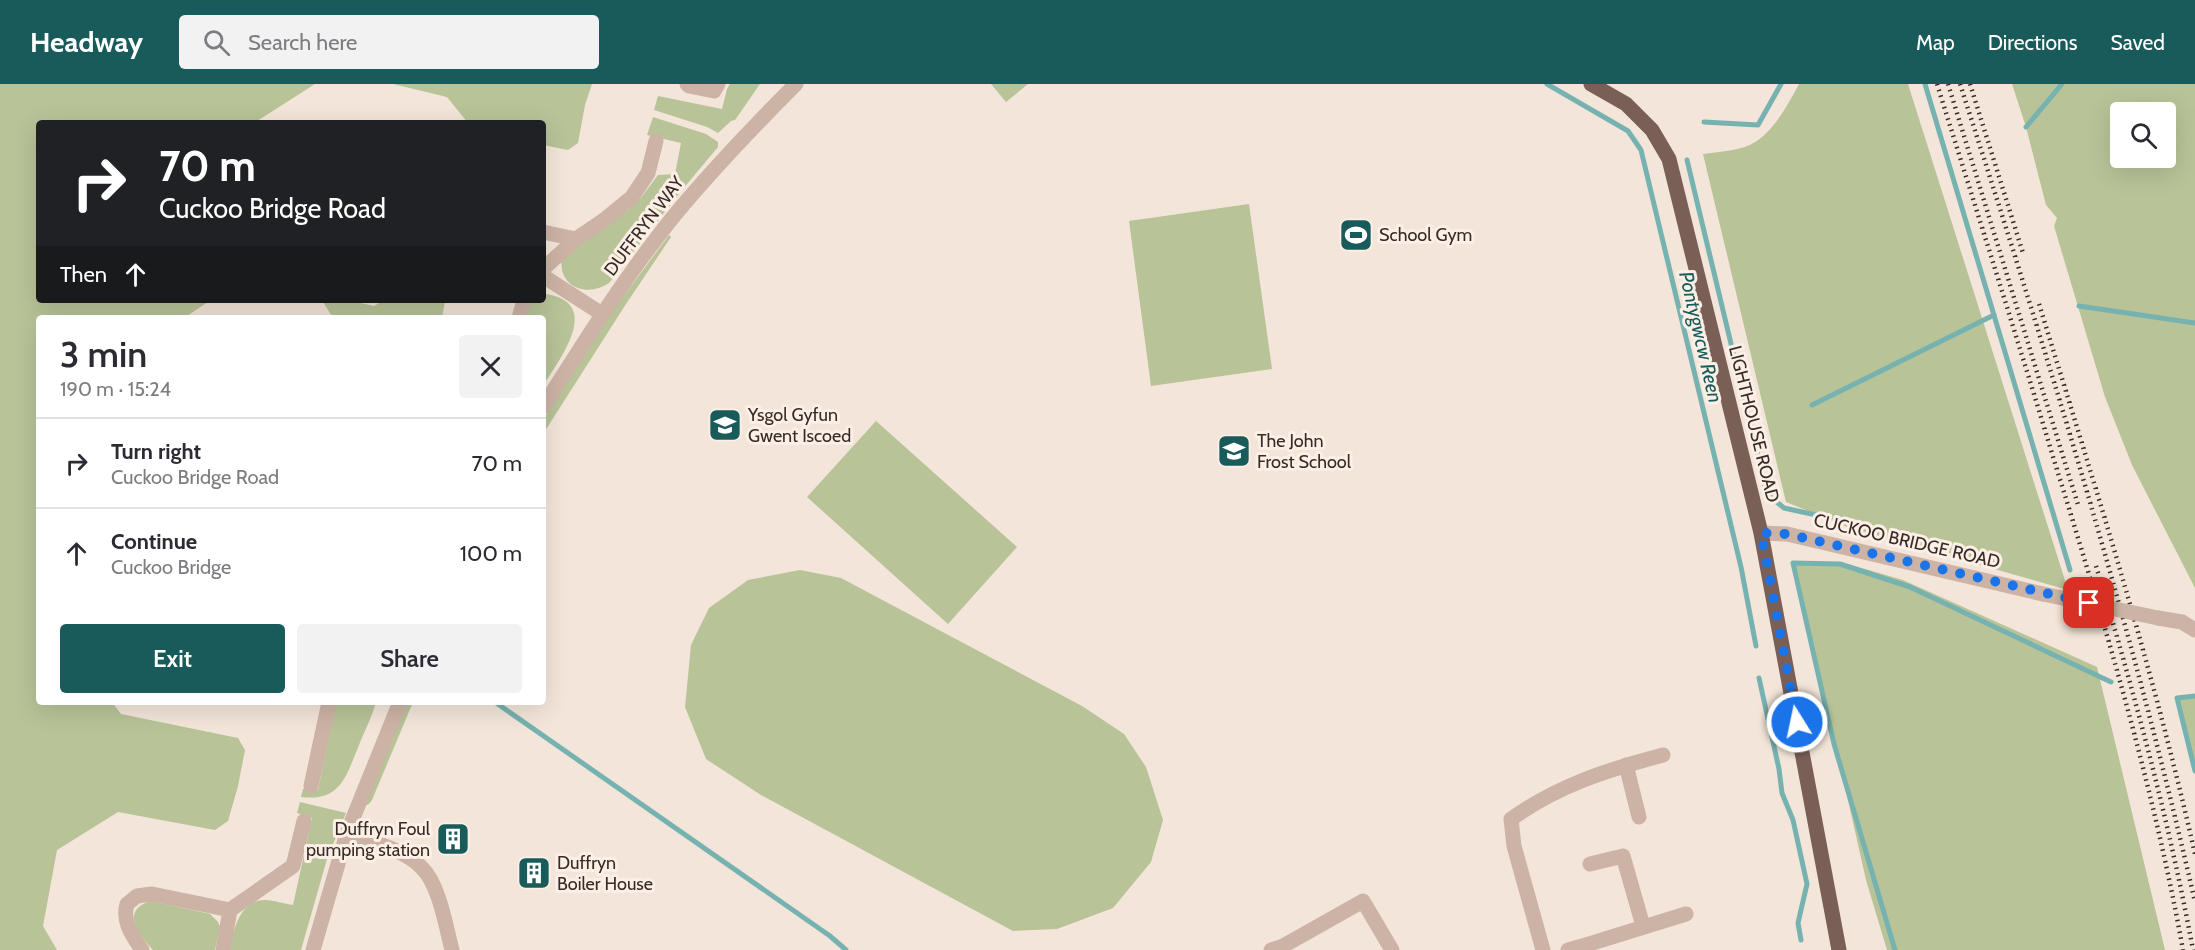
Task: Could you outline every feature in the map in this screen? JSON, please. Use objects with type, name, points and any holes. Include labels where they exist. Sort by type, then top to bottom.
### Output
[{"type":"main road","name":"LIGHTHOUSE ROAD","points":[[1591,84],[1626,104],[1652,130],[1669,159],[1761,533],[1839,950]]},
{"type":"street","points":[[687,84],[714,91],[718,84]]},
{"type":"street","name":"DUFFRYN WAY","points":[[546,402],[602,314],[676,213],[733,148],[796,84]]},
{"type":"street","points":[[546,266],[576,239],[632,197],[648,173],[656,141]]},
{"type":"street","points":[[546,233],[576,239]]},
{"type":"street","points":[[546,278],[602,314]]},
{"type":"street","name":"CUCKOO BRIDGE ROAD","points":[[1761,533],[1787,534],[2043,594],[2182,622],[2195,630]]},
{"type":"street","points":[[311,786],[328,705]]},
{"type":"street","points":[[313,950],[347,833],[399,705]]},
{"type":"street","points":[[1543,950],[1514,846],[1511,819],[1559,789],[1588,777],[1663,755]]},
{"type":"street","points":[[1626,765],[1640,818]]},
{"type":"street","points":[[223,950],[230,910],[293,866],[304,821]]},
{"type":"street","points":[[347,833],[406,856],[423,868],[434,886],[452,950]]},
{"type":"street","points":[[1590,864],[1623,856],[1642,926]]},
{"type":"street","points":[[142,950],[125,919],[127,904],[137,896],[152,894],[230,910]]},
{"type":"street","points":[[1271,950],[1283,946],[1363,901],[1392,950]]},
{"type":"street","points":[[1568,950],[1587,947],[1642,926],[1686,914]]},
{"type":"green space","points":[[0,84],[315,84],[259,120],[36,120],[36,303],[206,303],[188,315],[36,315],[36,705],[114,705],[121,714],[238,738],[245,750],[228,821],[215,830],[118,812],[57,850],[43,926],[57,950],[0,950]]},
{"type":"green space","points":[[393,84],[592,84],[585,105],[578,143],[568,150],[546,146],[546,120],[466,120],[447,97]]},
{"type":"green space","points":[[730,84],[760,84],[735,120],[718,133],[707,127],[654,110],[658,96],[722,109]]},
{"type":"green space","points":[[991,84],[1028,84],[1006,102]]},
{"type":"green space","points":[[1799,84],[1908,84],[2068,590],[1850,528],[1786,502],[1703,154],[1745,147],[1754,143],[1777,120]]},
{"type":"green space","points":[[2012,84],[2195,84],[2195,588],[2132,465],[2105,397],[2054,226],[2057,218],[2046,205],[2026,127]]},
{"type":"green space","points":[[653,117],[706,134],[718,142],[718,147],[609,283],[592,289],[575,287],[564,276],[562,257],[628,210],[640,199],[658,175],[675,174],[681,143],[647,135]]},
{"type":"green space","points":[[1249,204],[1272,369],[1151,386],[1129,221]]},
{"type":"green space","points":[[669,235],[671,237],[546,429],[546,415],[600,328]]},
{"type":"green space","points":[[546,294],[563,299],[572,309],[575,320],[572,334],[546,381],[546,315],[526,315],[529,303],[546,303]]},
{"type":"green space","points":[[324,303],[360,303],[374,306],[379,303],[445,303],[443,315],[331,315]]},
{"type":"green space","points":[[876,421],[1017,547],[948,624],[807,497]]},
{"type":"green space","points":[[1848,564],[1903,580],[2097,667],[2165,950],[1887,950],[1866,880],[1795,565]]},
{"type":"green space","points":[[800,570],[841,578],[1082,706],[1124,734],[1146,767],[1163,820],[1151,862],[1113,908],[1057,929],[1013,931],[761,795],[706,759],[685,707],[691,645],[709,608],[748,580]]},
{"type":"green space","points":[[2195,696],[2195,771],[2177,698]]},
{"type":"green space","points":[[335,705],[375,705],[350,767],[340,785],[325,795],[301,797],[303,789],[318,790]]},
{"type":"green space","points":[[406,705],[412,705],[372,800],[364,806]]},
{"type":"green space","points":[[300,802],[346,813],[327,859],[301,950],[230,950],[236,925],[249,905],[265,900],[293,905],[312,818],[297,813]]},
{"type":"green space","points":[[151,901],[210,914],[220,927],[215,950],[153,950],[138,930],[134,916],[136,910]]},
{"type":"waterway","name":"Pontygwcw Reen","points":[[1547,84],[1628,131],[1641,150],[1741,567],[1756,646]]},
{"type":"waterway","points":[[1704,122],[1758,125],[1781,84]]},
{"type":"waterway","points":[[1925,84],[2070,570]]},
{"type":"waterway","points":[[2026,127],[2062,84]]},
{"type":"waterway","points":[[1687,160],[1767,494],[1784,508],[1830,518]]},
{"type":"waterway","points":[[2079,306],[2195,323]]},
{"type":"waterway","points":[[1812,405],[1994,315]]},
{"type":"waterway","points":[[1895,950],[1834,744],[1793,563],[1840,564],[1910,587],[2111,682]]},
{"type":"waterway","points":[[1759,678],[1782,793],[1793,820],[1807,884],[1798,923],[1801,940]]},
{"type":"waterway","points":[[2195,696],[2177,698],[2195,771]]},
{"type":"waterway","points":[[499,705],[830,936],[846,950]]},
{"type":"railway","points":[[1937,84],[2109,642],[2157,826],[2183,950]]},
{"type":"railway","points":[[1948,84],[2079,508]]},
{"type":"railway","points":[[1960,84],[2087,490],[2144,695],[2195,902]]},
{"type":"railway","points":[[1970,84],[2023,253]]},
{"type":"railway","points":[[2039,304],[2142,646],[2195,854]]},
{"type":"railway","points":[[2096,566],[2150,756],[2184,901],[2193,950]]},
{"type":"place","name":"School Gym","points":[[1356,235]]},
{"type":"place","name":"Ysgol Gyfun Gwent Iscoed","points":[[725,425]]},
{"type":"place","name":"The John Frost School","points":[[1234,451]]},
{"type":"place","name":"Duffryn Foul pumping station","points":[[453,839]]},
{"type":"place","name":"Duffryn Boiler House","points":[[534,873]]},
{"type":"route","points":[[1797,722],[1761,533],[1787,534],[2089,603]]}]
